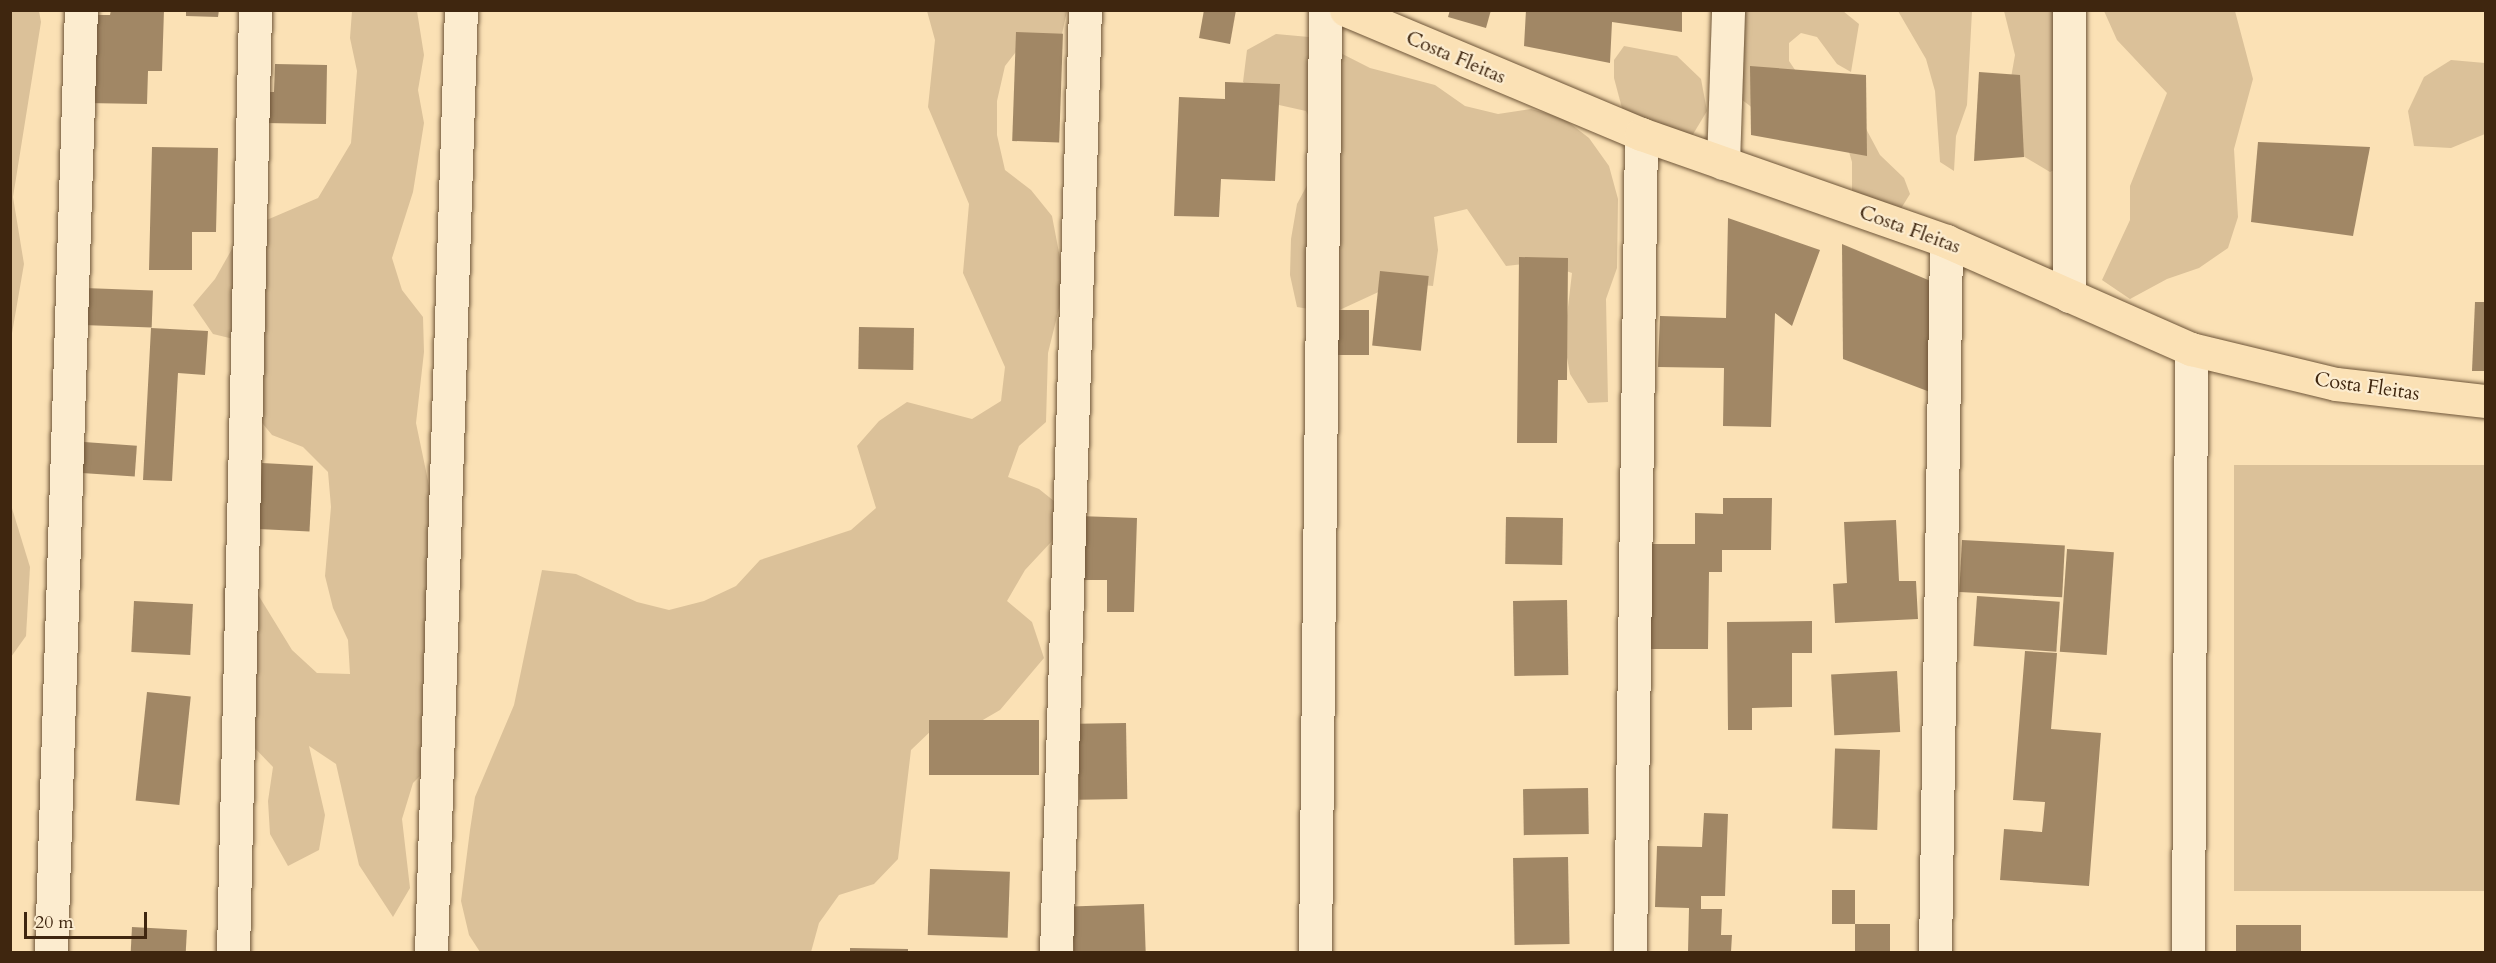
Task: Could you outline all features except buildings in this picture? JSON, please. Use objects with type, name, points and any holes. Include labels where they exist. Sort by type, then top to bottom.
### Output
[{"type":"main road","name":"Costa Fleitas","points":[[1346,10],[1641,134],[1946,241],[2190,349],[2336,384],[2486,401]]},
{"type":"street","points":[[51,952],[81,10]]},
{"type":"street","points":[[233,952],[255,10]]},
{"type":"street","points":[[431,952],[461,10]]},
{"type":"street","points":[[1056,952],[1085,10]]},
{"type":"street","points":[[1315,952],[1325,10]]},
{"type":"street","points":[[1723,163],[1728,10]]},
{"type":"street","points":[[2069,10],[2069,296]]},
{"type":"street","points":[[1630,952],[1641,134]]},
{"type":"street","points":[[1935,952],[1946,241]]},
{"type":"street","points":[[2188,952],[2190,349]]},
{"type":"shaded area","points":[[11,10],[39,11],[41,22],[13,197],[24,264],[11,339]]},
{"type":"shaded area","points":[[352,11],[417,11],[424,55],[418,90],[424,123],[413,192],[392,258],[402,290],[423,317],[424,352],[416,423],[437,524],[437,759],[413,783],[402,819],[410,888],[393,917],[359,865],[336,764],[309,746],[325,815],[319,850],[288,866],[270,834],[268,801],[273,767],[226,718],[223,589],[243,562],[257,593],[292,650],[317,673],[350,674],[348,640],[333,608],[325,576],[331,507],[328,472],[303,447],[272,435],[250,408],[246,342],[213,334],[193,305],[215,279],[232,249],[255,225],[318,198],[351,143],[357,71],[350,38]]},
{"type":"shaded area","points":[[927,11],[1067,11],[1060,43],[1026,39],[1005,66],[997,101],[997,135],[1005,170],[1031,190],[1052,216],[1065,284],[1048,353],[1046,422],[1019,446],[1008,477],[1039,489],[1064,509],[1052,541],[1025,570],[1007,601],[1032,622],[1044,658],[1000,710],[969,728],[934,728],[911,750],[898,859],[874,884],[839,895],[819,923],[811,952],[480,952],[469,935],[461,901],[475,797],[514,705],[542,570],[576,574],[637,602],[669,610],[704,601],[736,586],[760,560],[851,530],[876,508],[857,446],[879,421],[907,402],[972,419],[1001,401],[1005,367],[963,273],[969,204],[928,107],[935,40]]},
{"type":"shaded area","points":[[1743,11],[1843,11],[1859,24],[1851,72],[1837,64],[1817,37],[1801,33],[1789,43],[1789,61],[1808,89],[1856,110],[1880,155],[1904,178],[1910,194],[1897,215],[1852,196],[1852,162],[1847,145],[1754,109],[1741,99]]},
{"type":"shaded area","points":[[1898,11],[1972,11],[1967,105],[1956,136],[1954,171],[1940,162],[1935,91],[1926,59]]},
{"type":"shaded area","points":[[2004,11],[2065,11],[2064,165],[2050,172],[2023,156],[2006,106],[2015,55]]},
{"type":"shaded area","points":[[2104,11],[2235,11],[2253,79],[2234,149],[2238,217],[2228,248],[2199,268],[2167,279],[2130,299],[2102,280],[2130,220],[2130,186],[2167,93],[2117,40]]},
{"type":"shaded area","points":[[1276,34],[1309,37],[1370,68],[1435,85],[1465,106],[1498,114],[1531,109],[1563,118],[1589,138],[1609,166],[1618,199],[1617,268],[1606,299],[1608,402],[1588,403],[1570,374],[1564,341],[1572,273],[1540,262],[1506,266],[1467,209],[1434,217],[1438,250],[1433,286],[1398,283],[1333,313],[1297,307],[1290,275],[1291,239],[1297,204],[1312,176],[1322,143],[1306,111],[1270,103],[1243,82],[1247,50]]},
{"type":"shaded area","points":[[1624,46],[1677,56],[1701,79],[1707,111],[1686,146],[1627,127],[1614,78],[1614,60]]},
{"type":"shaded area","points":[[2451,60],[2485,63],[2485,134],[2451,148],[2414,146],[2408,111],[2424,77]]},
{"type":"shaded area","points":[[2234,465],[2485,465],[2485,891],[2234,891]]},
{"type":"shaded area","points":[[11,505],[30,567],[26,636],[11,657]]}]
